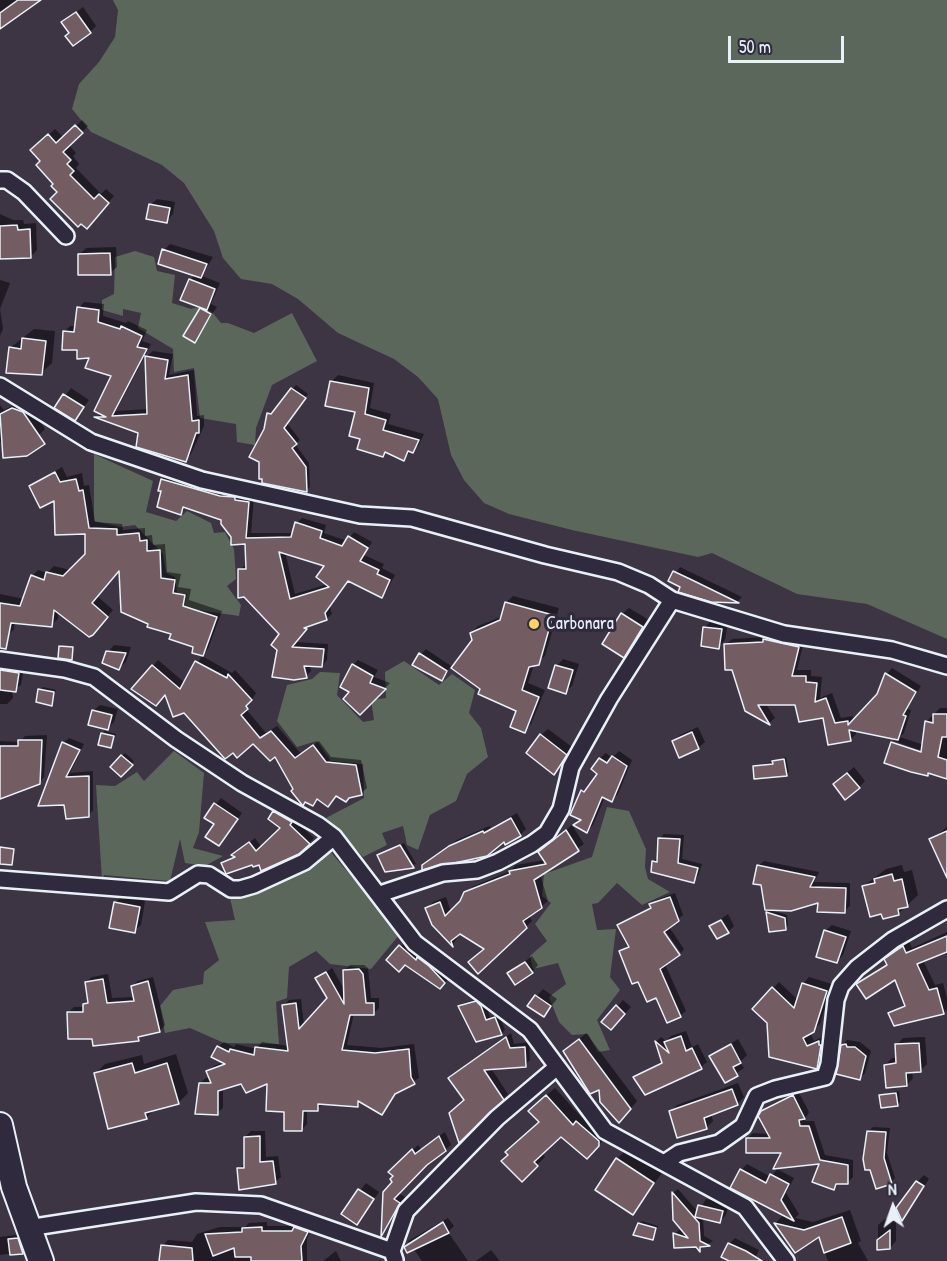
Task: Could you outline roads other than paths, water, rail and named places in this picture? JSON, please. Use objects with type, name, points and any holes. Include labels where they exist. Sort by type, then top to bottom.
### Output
[{"type":"main road","points":[[0,1125],[7,1189],[28,1228],[41,1261]]},
{"type":"street","points":[[0,180],[7,180],[24,192],[66,236]]},
{"type":"street","points":[[0,386],[91,441],[202,480],[360,515],[412,518],[545,555],[618,572],[649,585],[672,600],[784,634],[892,650],[947,666]]},
{"type":"street","points":[[380,894],[443,873],[477,870],[532,844],[547,832],[561,809],[571,767],[609,699],[672,600]]},
{"type":"street","points":[[0,660],[65,669],[94,676],[176,739],[232,777],[318,825],[334,837],[380,894],[415,943],[530,1030],[605,1131],[746,1207],[786,1261]]},
{"type":"street","points":[[0,879],[169,892],[198,874],[209,875],[231,889],[240,889],[304,862],[334,837]]},
{"type":"street","points":[[664,1163],[679,1154],[719,1143],[743,1126],[757,1096],[775,1089],[825,1077],[829,1064],[836,1000],[841,986],[857,968],[893,940],[947,909]]},
{"type":"street","points":[[28,1228],[196,1202],[261,1205],[394,1256],[406,1211],[496,1118],[557,1066]]},
{"type":"place","name":"Carbonara","points":[[534,624]]}]
